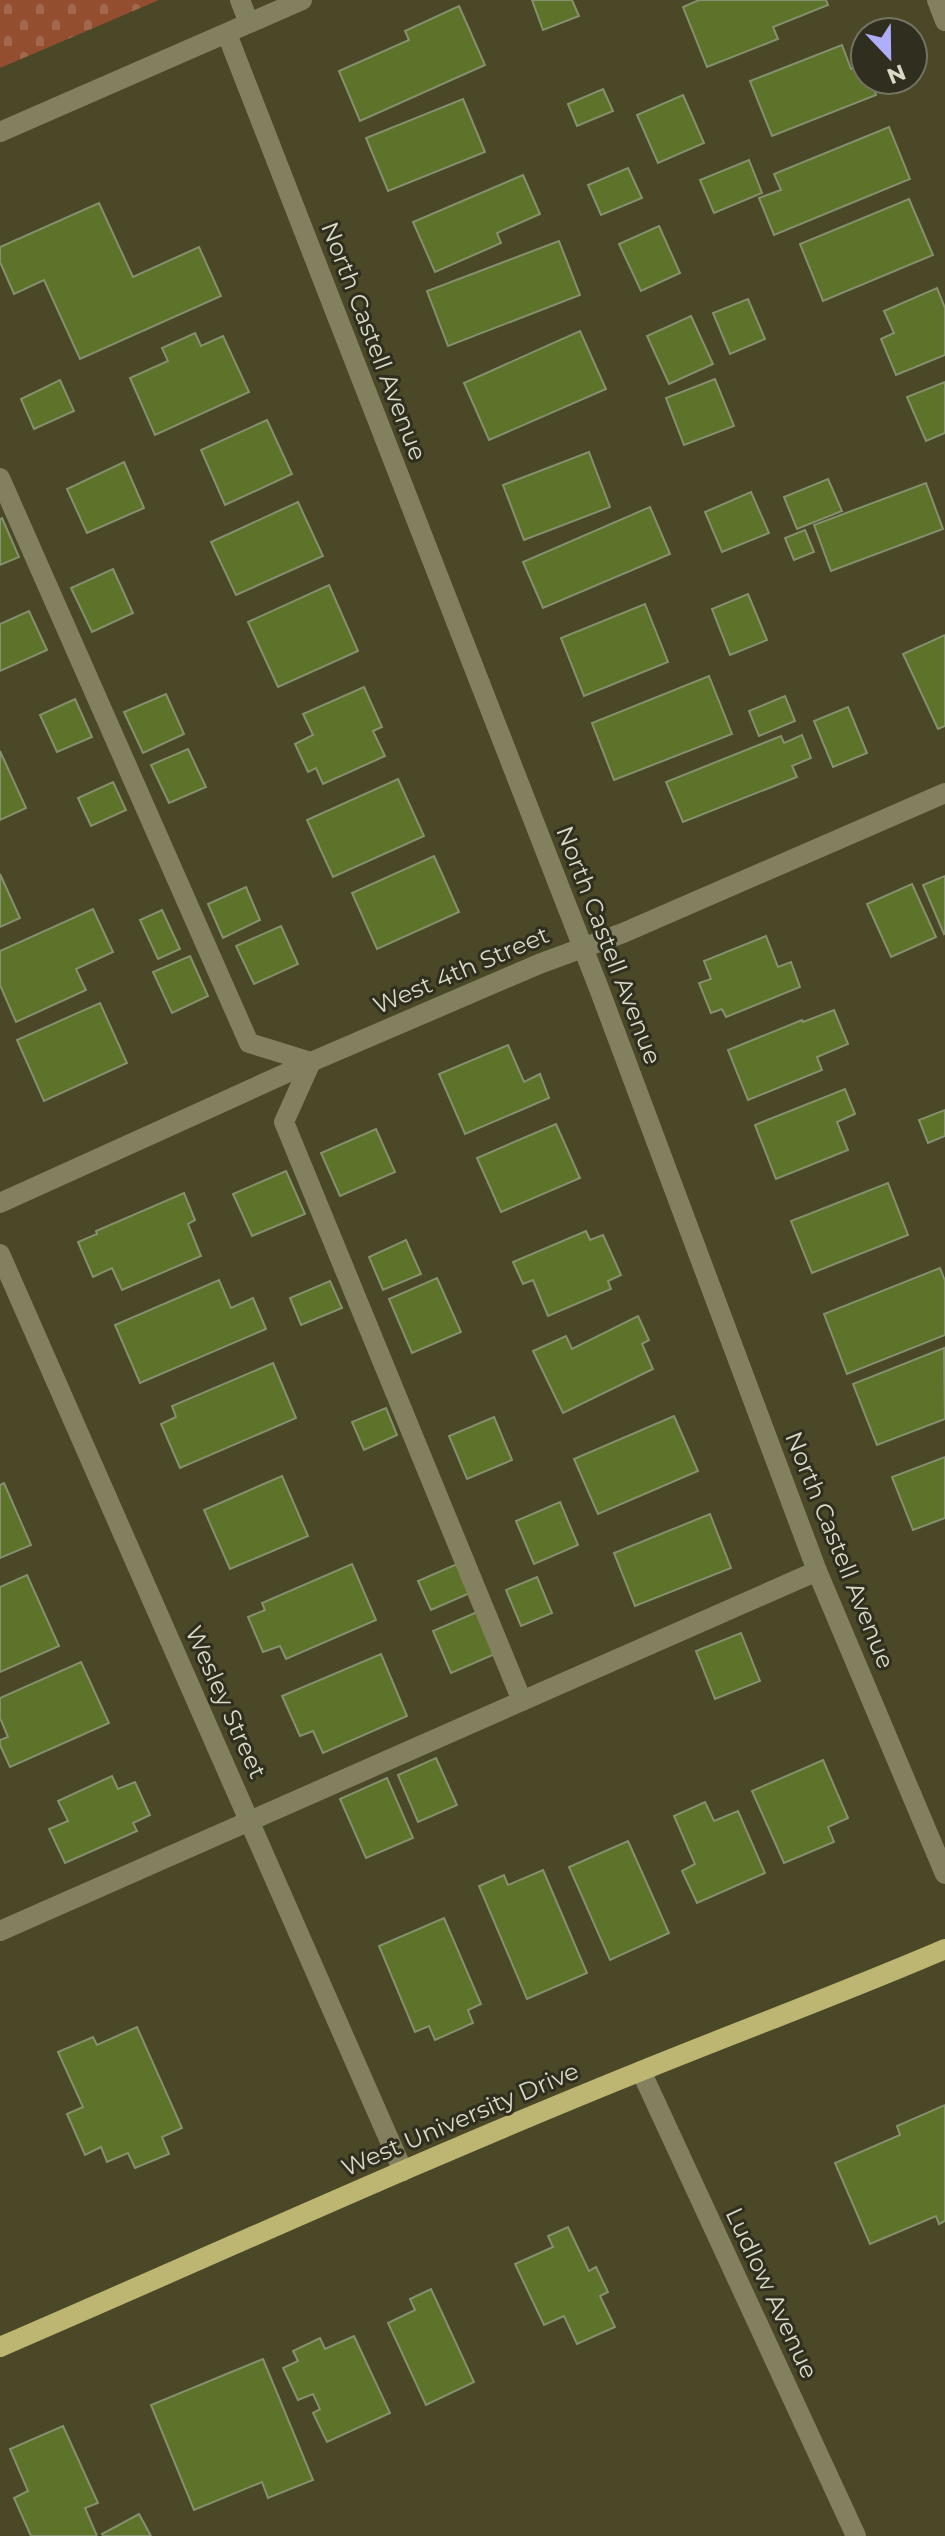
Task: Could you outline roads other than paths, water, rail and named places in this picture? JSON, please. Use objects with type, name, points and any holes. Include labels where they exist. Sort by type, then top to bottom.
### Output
[{"type":"main road","name":"West University Drive","points":[[0,2347],[403,2171],[945,1949]]},
{"type":"street","points":[[240,0],[249,23]]},
{"type":"street","points":[[0,132],[302,0]]},
{"type":"street","points":[[937,0],[945,21]]},
{"type":"street","name":"North Castell Avenue","points":[[227,34],[583,948],[817,1571],[945,1874]]},
{"type":"street","points":[[0,478],[249,1043],[311,1062],[284,1122],[522,1701]]},
{"type":"street","name":"West 4th Street","points":[[0,1203],[311,1062],[524,970],[623,933],[945,793]]},
{"type":"street","name":"Wesley Street","points":[[0,1254],[403,2171]]},
{"type":"street","points":[[0,1931],[817,1571]]},
{"type":"street","name":"Ludlow Avenue","points":[[641,2071],[856,2536]]}]
